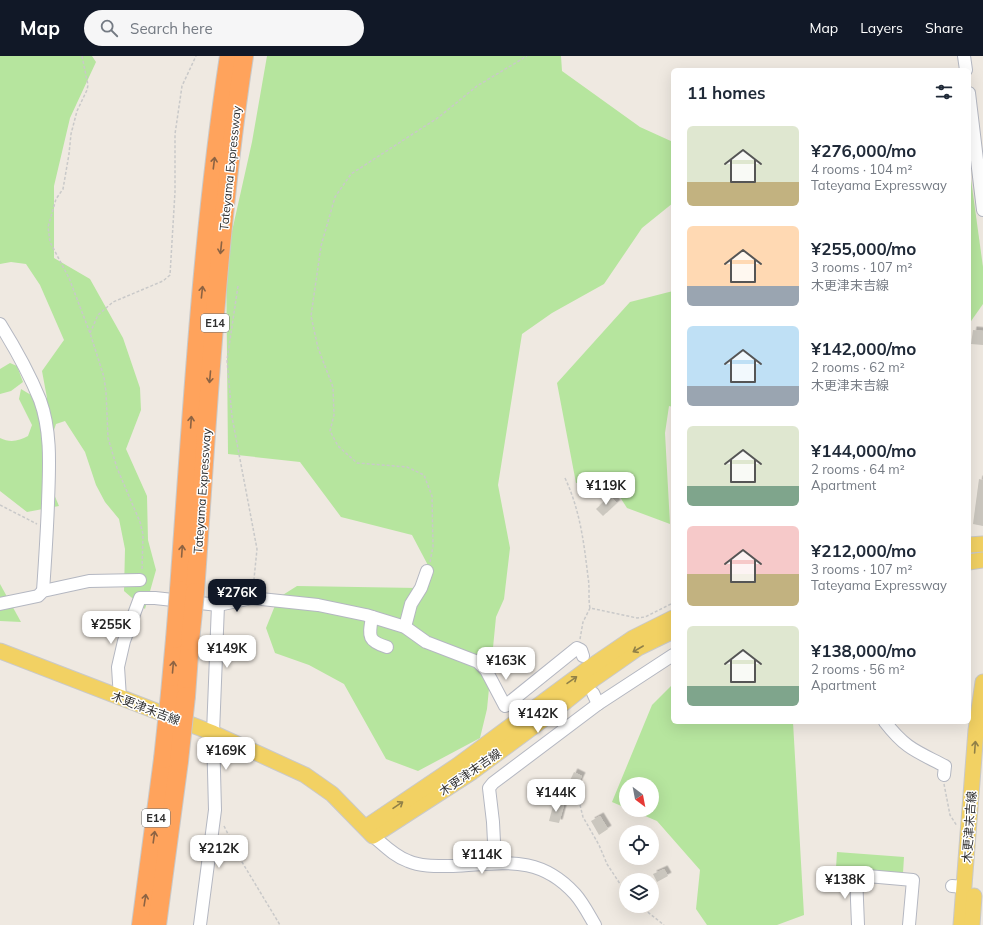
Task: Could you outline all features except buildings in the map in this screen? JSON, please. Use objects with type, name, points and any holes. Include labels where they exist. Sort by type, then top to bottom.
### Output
[{"type":"highway","name":"Tateyama Expressway","points":[[187,591],[199,321],[212,175],[229,56]]},
{"type":"highway","name":"Tateyama Expressway","points":[[157,925],[157,876],[178,695],[187,591],[237,103],[244,56]]},
{"type":"highway","name":"Tateyama Expressway","points":[[141,925],[157,876]]},
{"type":"main road","points":[[971,546],[983,544]]},
{"type":"main road","points":[[971,562],[983,560]]},
{"type":"main road","name":"木更津末吉線","points":[[370,831],[511,724],[633,638],[671,619]]},
{"type":"main road","name":"木更津末吉線","points":[[370,831],[472,772],[548,716],[595,678],[638,648],[671,632]]},
{"type":"main road","name":"木更津末吉線","points":[[0,651],[213,733],[305,775],[332,794],[370,831]]},
{"type":"main road","name":"木更津末吉線","points":[[961,925],[958,886],[983,682]]},
{"type":"main road","name":"木更津末吉線","points":[[972,925],[983,763]]},
{"type":"street","points":[[964,56],[966,68]]},
{"type":"street","points":[[971,111],[983,210]]},
{"type":"street","points":[[0,324],[17,351],[40,400],[47,432],[50,456],[43,592]]},
{"type":"street","points":[[406,627],[412,604],[421,588],[427,571]]},
{"type":"street","points":[[0,604],[38,596],[43,592],[89,581],[140,580]]},
{"type":"street","points":[[120,698],[118,667],[124,641],[140,598],[155,598],[218,605],[252,598],[318,604],[372,617],[406,627],[426,642],[478,662],[486,670],[505,706],[511,724]]},
{"type":"street","points":[[200,925],[216,810],[213,733],[218,605]]},
{"type":"street","points":[[372,617],[370,634],[372,640],[374,644],[387,647]]},
{"type":"street","points":[[505,706],[580,652]]},
{"type":"street","points":[[495,862],[493,822],[489,788],[493,783],[598,704],[671,656]]},
{"type":"street","points":[[592,693],[598,704]]},
{"type":"street","points":[[887,724],[901,742],[913,751],[945,766],[944,775]]},
{"type":"street","points":[[370,831],[394,854],[423,866],[495,862],[521,863],[534,866],[550,874],[575,895],[595,925]]},
{"type":"street","points":[[858,925],[856,875],[913,880],[909,925]]},
{"type":"path","points":[[82,56],[88,85],[77,111],[70,134],[70,154],[63,190],[56,199],[48,226],[50,242],[69,278],[90,333],[106,392],[108,438],[117,468],[140,522],[143,534],[144,558],[140,580]]},
{"type":"path","points":[[90,333],[98,315],[113,302],[162,281],[170,275],[175,192],[175,134],[182,86],[196,56]]},
{"type":"path","points":[[427,571],[433,547],[432,496],[424,475],[407,467],[357,464],[338,446],[330,431],[334,415],[333,387],[318,348],[311,316],[321,246],[335,197],[351,174],[439,117],[477,86],[527,56]]},
{"type":"path","points":[[238,286],[227,360],[232,417],[257,549],[252,598]]},
{"type":"path","points":[[565,478],[582,527],[590,591],[590,608],[583,622],[580,652]]},
{"type":"path","points":[[0,505],[7,510],[30,519],[47,532]]},
{"type":"path","points":[[590,608],[637,618],[645,617],[671,604]]},
{"type":"path","points":[[944,775],[944,789],[950,815],[955,825],[960,828]]},
{"type":"path","points":[[580,805],[583,817],[599,845],[607,864],[619,882]]},
{"type":"path","points":[[216,810],[242,862],[280,925]]},
{"type":"path","points":[[649,913],[664,925]]},
{"type":"green space","points":[[0,56],[92,56],[96,62],[70,118],[54,186],[54,258],[90,279],[123,338],[140,388],[141,410],[126,449],[147,496],[148,540],[156,570],[145,609],[124,591],[125,549],[119,519],[105,502],[96,485],[85,452],[65,421],[56,424],[42,466],[59,506],[27,512],[0,491],[0,438],[14,441],[28,436],[32,425],[19,399],[21,389],[31,395],[47,398],[42,371],[64,340],[40,285],[26,264],[11,262],[0,264]]},
{"type":"green space","points":[[267,56],[561,56],[562,71],[640,127],[671,141],[671,205],[642,228],[604,284],[552,313],[522,334],[498,485],[510,548],[504,599],[496,617],[487,709],[480,738],[418,771],[386,759],[344,684],[309,665],[275,653],[266,628],[278,598],[297,586],[418,588],[431,571],[412,535],[341,517],[300,462],[228,454],[226,258],[252,142]]},
{"type":"green space","points":[[971,180],[983,267],[983,304],[971,321]]},
{"type":"green space","points":[[671,292],[671,406],[669,406],[665,433],[670,524],[627,508],[607,477],[576,483],[557,383],[630,302]]},
{"type":"green space","points":[[10,363],[17,366],[23,382],[11,391],[0,394],[0,369]]},
{"type":"green space","points":[[0,584],[21,622],[0,621]]},
{"type":"green space","points":[[671,686],[671,724],[793,724],[804,915],[777,925],[707,925],[696,909],[700,870],[657,821],[648,817],[659,817],[659,777],[622,777],[652,705]]},
{"type":"green space","points":[[619,785],[619,805],[612,802]]},
{"type":"green space","points":[[837,852],[904,857],[903,873],[836,868]]}]
